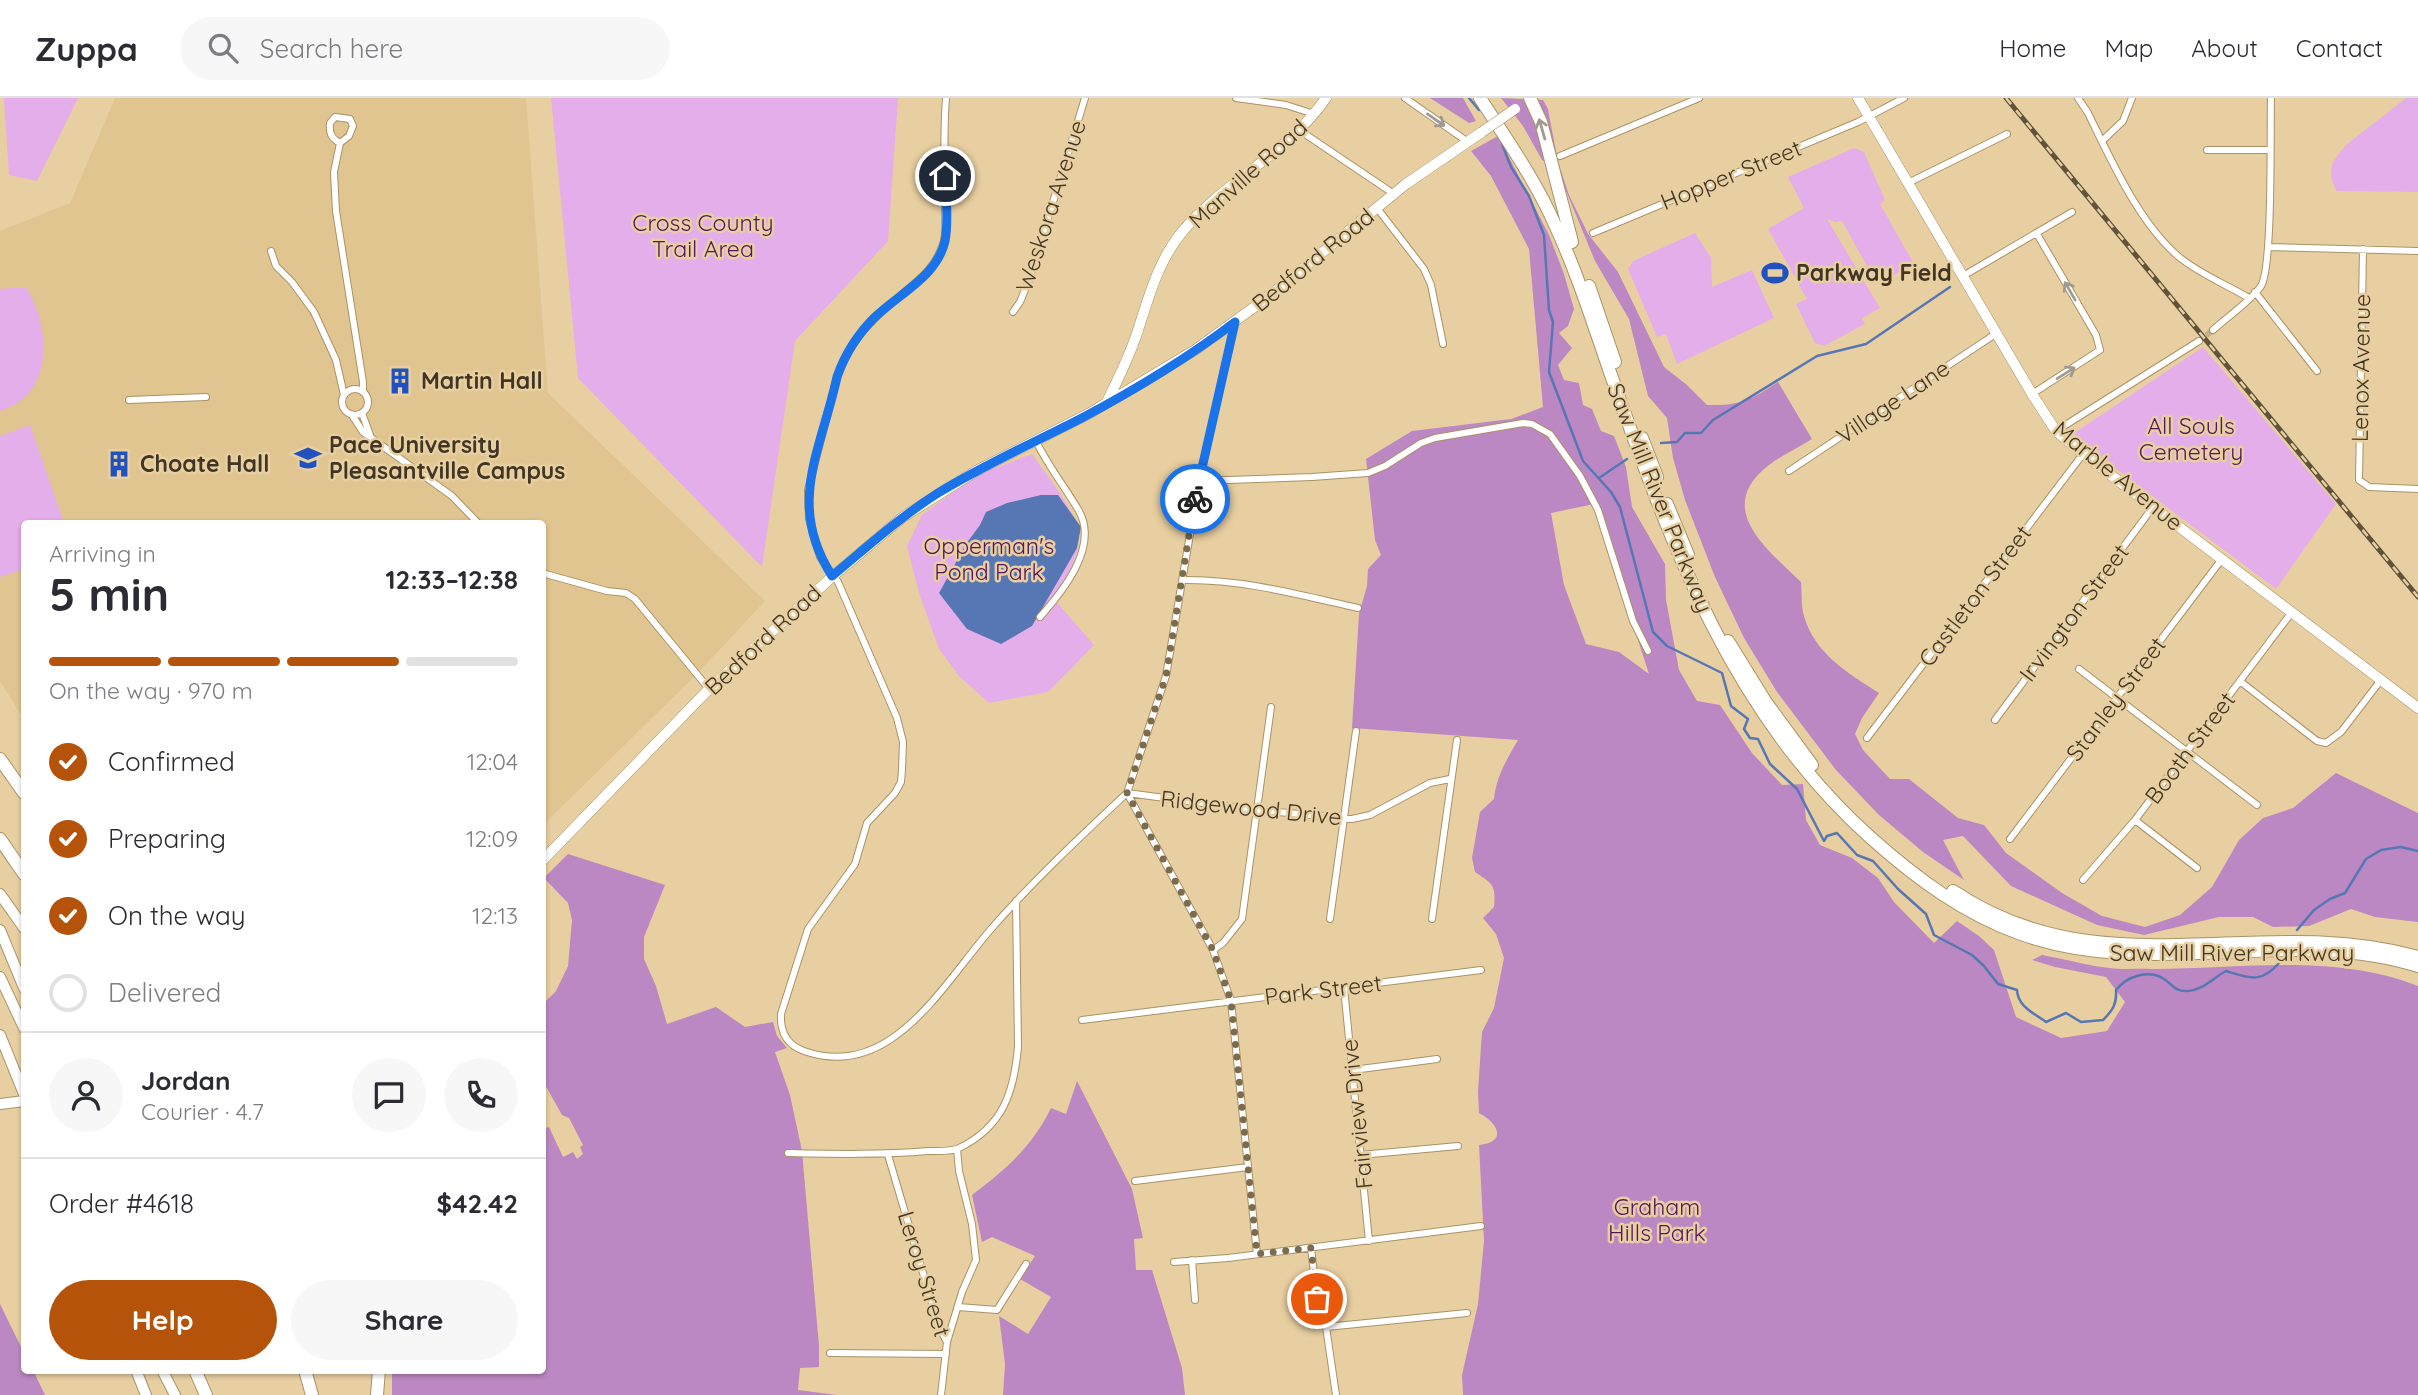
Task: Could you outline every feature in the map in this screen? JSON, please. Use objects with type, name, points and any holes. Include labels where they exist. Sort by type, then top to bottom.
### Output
[{"type":"highway","name":"Saw Mill River Parkway","points":[[1480,98],[1529,174],[1560,236],[1670,535],[1716,635],[1743,684],[1773,729],[1826,793],[1864,832],[1907,868],[1970,911],[2010,930],[2045,942],[2100,952],[2156,956],[2336,950],[2377,956],[2418,967]]},
{"type":"highway","name":"Saw Mill River Parkway","points":[[1489,98],[1538,174],[1572,242],[1677,529],[1732,648],[1765,701],[1815,768],[1853,809],[1893,846],[1937,880],[1984,909],[2035,930],[2062,937],[2116,945],[2158,947],[2338,942],[2373,946],[2418,957]]},
{"type":"highway","points":[[1529,98],[1541,122],[1572,242]]},
{"type":"highway","points":[[0,759],[21,789]]},
{"type":"highway","points":[[0,839],[21,870]]},
{"type":"highway","points":[[197,1374],[206,1395]]},
{"type":"highway","points":[[305,1374],[312,1395]]},
{"type":"highway","points":[[377,1395],[379,1374]]},
{"type":"main road","name":"Manville Road","points":[[1106,404],[1130,350],[1156,275],[1171,246],[1196,217],[1299,130],[1326,98]]},
{"type":"main road","name":"Bedford Road","points":[[546,857],[709,689],[832,576],[903,517],[975,471],[1106,404],[1195,349],[1235,322],[1394,194],[1529,98]]},
{"type":"main road","name":"Marble Avenue","points":[[1858,98],[2056,431],[2418,708]]},
{"type":"main road","points":[[0,894],[21,924]]},
{"type":"main road","points":[[0,930],[21,981]]},
{"type":"main road","points":[[0,977],[21,1022]]},
{"type":"main road","points":[[0,1035],[21,1087]]},
{"type":"main road","points":[[0,1104],[21,1101]]},
{"type":"main road","points":[[138,1374],[148,1395]]},
{"type":"main road","points":[[143,1374],[148,1395]]},
{"type":"main road","points":[[164,1374],[175,1395]]},
{"type":"main road","points":[[173,1374],[181,1395]]},
{"type":"street","points":[[946,98],[944,242],[935,263],[920,281],[874,318],[854,340],[843,360],[808,490],[809,519],[820,557],[838,582],[897,718],[903,742],[901,782],[895,793],[867,823],[855,864],[803,940],[780,1023],[786,1039],[803,1051],[822,1056],[859,1056],[891,1039],[915,1020],[1048,866],[1127,793],[1166,676],[1199,481],[1235,322]]},
{"type":"street","name":"Weskora Avenue","points":[[1013,312],[1029,281],[1085,98]]},
{"type":"street","points":[[1236,98],[1286,105],[1314,114]]},
{"type":"street","points":[[1405,98],[1468,142]]},
{"type":"street","points":[[1560,156],[1699,98]]},
{"type":"street","name":"Hopper Street","points":[[1593,233],[1869,117],[1904,98]]},
{"type":"street","points":[[2078,98],[2148,225],[2180,258],[2212,279],[2249,298]]},
{"type":"street","points":[[2102,141],[2123,121],[2132,98]]},
{"type":"street","points":[[2213,330],[2249,298],[2263,281],[2268,247],[2271,98]]},
{"type":"street","points":[[340,143],[333,139],[329,132],[330,123],[335,117],[350,119],[353,127],[349,136],[340,143],[334,172],[336,211],[360,374],[368,403],[362,413],[352,415]]},
{"type":"street","points":[[1299,130],[1394,194]]},
{"type":"street","points":[[1908,183],[2007,134]]},
{"type":"street","points":[[2207,149],[2269,150]]},
{"type":"street","points":[[1377,208],[1424,269],[1431,285],[1443,344]]},
{"type":"street","points":[[1963,276],[2071,212]]},
{"type":"street","points":[[2032,394],[2100,349],[2096,335],[2037,234]]},
{"type":"street","points":[[2268,247],[2418,251]]},
{"type":"street","name":"Lenox Avenue","points":[[2363,249],[2360,480],[2364,485],[2418,489]]},
{"type":"street","points":[[271,251],[276,266],[292,282],[314,312],[336,360],[340,379],[347,384],[349,392]]},
{"type":"street","points":[[2255,292],[2317,371]]},
{"type":"street","name":"Village Lane","points":[[1789,471],[1997,333]]},
{"type":"street","points":[[2056,431],[2114,397],[2199,341]]},
{"type":"street","points":[[360,374],[342,405],[346,412],[352,415],[363,432],[452,496],[475,520]]},
{"type":"street","points":[[349,392],[363,392]]},
{"type":"street","points":[[129,400],[206,397]]},
{"type":"street","points":[[362,413],[370,435]]},
{"type":"street","points":[[1199,481],[1368,473],[1385,466],[1420,443],[1435,438],[1532,424],[1550,434],[1580,476],[1598,510],[1633,621],[1648,651]]},
{"type":"street","points":[[1036,441],[1045,461],[1080,513],[1085,531],[1083,544],[1068,580],[1059,597],[1040,617]]},
{"type":"street","name":"Castleton Street","points":[[1867,738],[2083,454]]},
{"type":"street","name":"Irvington Street","points":[[1995,720],[2153,507]]},
{"type":"street","name":"Stanley Street","points":[[2010,839],[2222,559]]},
{"type":"street","points":[[546,574],[607,591],[626,593],[635,599],[709,689]]},
{"type":"street","points":[[1183,580],[1206,579],[1269,588],[1358,608]]},
{"type":"street","name":"Booth Street","points":[[2083,880],[2135,820],[2292,612]]},
{"type":"street","points":[[2079,669],[2258,805]]},
{"type":"street","points":[[2241,682],[2316,741],[2326,743],[2341,732],[2381,680]]},
{"type":"street","points":[[1213,950],[1223,943],[1242,919],[1271,707]]},
{"type":"street","points":[[1330,919],[1356,731]]},
{"type":"street","points":[[1432,919],[1457,740]]},
{"type":"street","name":"Ridgewood Drive","points":[[1127,793],[1352,819],[1370,815],[1430,783],[1450,779]]},
{"type":"street","points":[[1127,793],[1213,950],[1231,1001],[1257,1254]]},
{"type":"street","points":[[2135,820],[2197,869]]},
{"type":"street","points":[[788,1153],[888,1155],[957,1149],[981,1134],[993,1122],[1012,1090],[1018,1047],[1016,901]]},
{"type":"street","name":"Park Street","points":[[1082,1020],[1481,970]]},
{"type":"street","name":"Fairview Drive","points":[[1344,988],[1369,1241]]},
{"type":"street","points":[[1353,1070],[1437,1059]]},
{"type":"street","points":[[1360,1154],[1458,1146]]},
{"type":"street","points":[[947,1342],[962,1292],[976,1260],[957,1149]]},
{"type":"street","name":"Leroy Street","points":[[888,1155],[939,1327],[947,1342],[941,1395]]},
{"type":"street","points":[[1135,1181],[1248,1167]]},
{"type":"street","points":[[1174,1262],[1481,1226]]},
{"type":"street","points":[[1311,1248],[1317,1299],[1326,1326],[1336,1395]]},
{"type":"street","points":[[1192,1260],[1195,1300]]},
{"type":"street","points":[[958,1307],[997,1310],[1026,1264]]},
{"type":"street","points":[[1326,1326],[1467,1313]]},
{"type":"street","points":[[830,1353],[946,1354]]},
{"type":"shaded area","name":"Pace University Pleasantville Campus","points":[[115,98],[526,98],[548,393],[765,601],[697,674],[546,822],[546,520],[21,520],[21,715],[0,681],[0,231],[70,203]]},
{"type":"green space","points":[[4,98],[78,98],[37,181],[9,175]]},
{"type":"green space","name":"Cross County Trail Area","points":[[551,98],[898,98],[888,241],[795,341],[762,567],[578,378]]},
{"type":"green space","points":[[1430,98],[1463,98],[1476,121],[1469,123]]},
{"type":"green space","points":[[1501,98],[1543,100],[1548,109],[1558,162],[1569,195],[1588,234],[1618,272],[1664,367],[1707,405],[1745,401],[1778,382],[1812,439],[1774,461],[1753,481],[1746,497],[1746,512],[1751,527],[1761,542],[1801,582],[1804,616],[1824,652],[1879,693],[1855,734],[1863,750],[1890,779],[1909,779],[1958,818],[1984,825],[2006,853],[2062,893],[2102,916],[2145,927],[2180,915],[2212,887],[2239,840],[2263,818],[2293,808],[2336,773],[2418,813],[2418,922],[2375,917],[2351,909],[2309,926],[2273,927],[2253,917],[2219,917],[2144,935],[2097,925],[2011,886],[1963,836],[1943,840],[1964,880],[1923,852],[1879,815],[1836,770],[1777,692],[1744,638],[1715,577],[1685,500],[1673,458],[1667,418],[1648,396],[1629,319],[1595,261],[1557,169],[1542,160],[1523,126]]},
{"type":"green space","points":[[2406,98],[2418,98],[2418,192],[2337,191],[2331,172],[2337,156],[2346,145]]},
{"type":"green space","name":"Graham Hills Park","points":[[1498,136],[1549,235],[1574,309],[1568,326],[1559,333],[1572,348],[1558,365],[1564,380],[1579,383],[1583,405],[1592,409],[1601,431],[1614,436],[1626,467],[1632,507],[1665,564],[1666,600],[1679,670],[1697,701],[1720,705],[1752,753],[1782,785],[1803,784],[1806,820],[1820,845],[1852,858],[1878,878],[1894,902],[1934,943],[1957,921],[1979,936],[1994,950],[2016,1017],[2061,1038],[2107,1031],[2125,1002],[2106,977],[2032,960],[2042,955],[2121,969],[2320,966],[2353,969],[2418,986],[2418,1395],[1463,1395],[1462,1375],[1478,1304],[1484,1241],[1479,1145],[1494,1140],[1497,1136],[1495,1127],[1479,1113],[1482,1032],[1494,1008],[1504,958],[1496,934],[1483,918],[1494,907],[1494,889],[1475,872],[1472,858],[1480,812],[1494,799],[1506,761],[1518,740],[1352,728],[1359,614],[1367,586],[1368,569],[1381,555],[1375,540],[1366,459],[1412,431],[1511,419],[1543,407],[1529,249],[1491,176],[1471,151]],"holes":[[[1594,504],[1649,674],[1619,652],[1586,644],[1564,585],[1551,513]]]},
{"type":"green space","points":[[1854,148],[1864,152],[1885,200],[1880,204],[1914,264],[1877,284],[1842,221],[1827,219],[1880,308],[1862,318],[1865,324],[1824,346],[1815,343],[1796,304],[1807,299],[1768,229],[1804,208],[1788,177]]},
{"type":"green space","points":[[1695,233],[1711,258],[1712,287],[1752,270],[1774,318],[1677,364],[1666,334],[1657,337],[1628,269],[1633,261]]},
{"type":"green space","points":[[26,287],[40,321],[43,358],[39,375],[31,390],[18,402],[0,411],[0,289]]},
{"type":"green space","name":"All Souls Cemetery","points":[[2203,347],[2336,504],[2276,589],[2071,435]]},
{"type":"green space","points":[[30,425],[63,520],[21,520],[21,570],[0,577],[0,436]]},
{"type":"green space","name":"Opperman's Pond Park","points":[[1032,454],[1068,507],[1078,529],[1076,554],[1054,599],[1094,645],[1048,692],[989,703],[959,676],[939,649],[919,593],[907,546],[922,515],[977,475]]},
{"type":"green space","points":[[568,854],[665,885],[644,937],[644,959],[656,986],[667,1024],[716,1007],[745,1027],[773,1022],[777,1036],[787,1048],[775,1052],[790,1095],[802,1151],[819,1346],[819,1367],[800,1368],[798,1390],[837,1395],[392,1395],[392,1374],[546,1374],[546,1128],[549,1127],[563,1157],[573,1152],[577,1159],[583,1154],[580,1147],[583,1145],[569,1118],[562,1115],[546,1086],[546,1001],[556,991],[568,966],[572,920],[568,903],[546,880],[546,876]]},
{"type":"green space","points":[[1077,1081],[1132,1189],[1143,1238],[1134,1239],[1136,1270],[1152,1270],[1182,1368],[1185,1395],[1003,1395],[1005,1364],[999,1316],[1028,1334],[1051,1297],[1020,1279],[1035,1256],[992,1237],[982,1242],[972,1195],[1027,1146],[1051,1108],[1066,1114]]},
{"type":"green space","points":[[0,1304],[21,1347],[21,1374],[35,1374],[45,1395],[0,1395]]},
{"type":"water","points":[[1041,495],[1058,495],[1081,527],[1077,548],[1032,626],[1001,644],[967,629],[939,593],[986,512],[1007,503]]},
{"type":"waterway","points":[[1469,98],[1479,110]]},
{"type":"waterway","points":[[1502,144],[1511,167],[1529,196],[1544,235],[1549,310],[1553,322],[1549,372],[1583,461],[1611,492],[1620,507],[1653,632],[1667,646],[1722,673],[1731,706],[1748,719],[1744,729],[1750,738],[1758,739],[1770,764],[1797,789],[1824,841],[1827,836],[1837,833],[1857,855],[1873,861],[1898,889],[1926,914],[1934,935],[1972,955],[1998,984],[2017,990],[2023,1005],[2046,1022],[2066,1013],[2081,1022],[2103,1020],[2114,1006],[2116,990],[2126,981],[2145,974],[2158,976],[2177,989],[2188,991],[2203,986],[2226,971],[2254,978],[2266,974],[2279,963]]},
{"type":"waterway","points":[[1661,443],[1677,442],[1685,433],[1701,433],[1713,420],[1817,356],[1866,344],[1950,287]]},
{"type":"waterway","points":[[1599,478],[1627,459]]},
{"type":"waterway","points":[[2297,930],[2314,910],[2345,893],[2366,859],[2381,850],[2401,847],[2418,851]]},
{"type":"tunnel","points":[[2199,341],[2213,330]]},
{"type":"railway","points":[[2006,98],[2418,597]]},
{"type":"way so far","points":[[1195,499],[1166,676],[1127,793],[1213,950],[1231,1001],[1257,1254],[1311,1248],[1317,1299]]},
{"type":"place","name":"Parkway Field","points":[[1775,273]]},
{"type":"place","name":"Martin Hall","points":[[400,381]]},
{"type":"place","name":"Pace University Pleasantville Campus","points":[[308,458]]},
{"type":"place","name":"Choate Hall","points":[[119,464]]},
{"type":"route","points":[[945,176],[944,242],[935,263],[920,281],[874,318],[854,340],[837,377],[808,490],[813,537],[820,557],[832,576],[903,517],[936,494],[975,471],[1098,409],[1235,322],[1195,499]]}]
